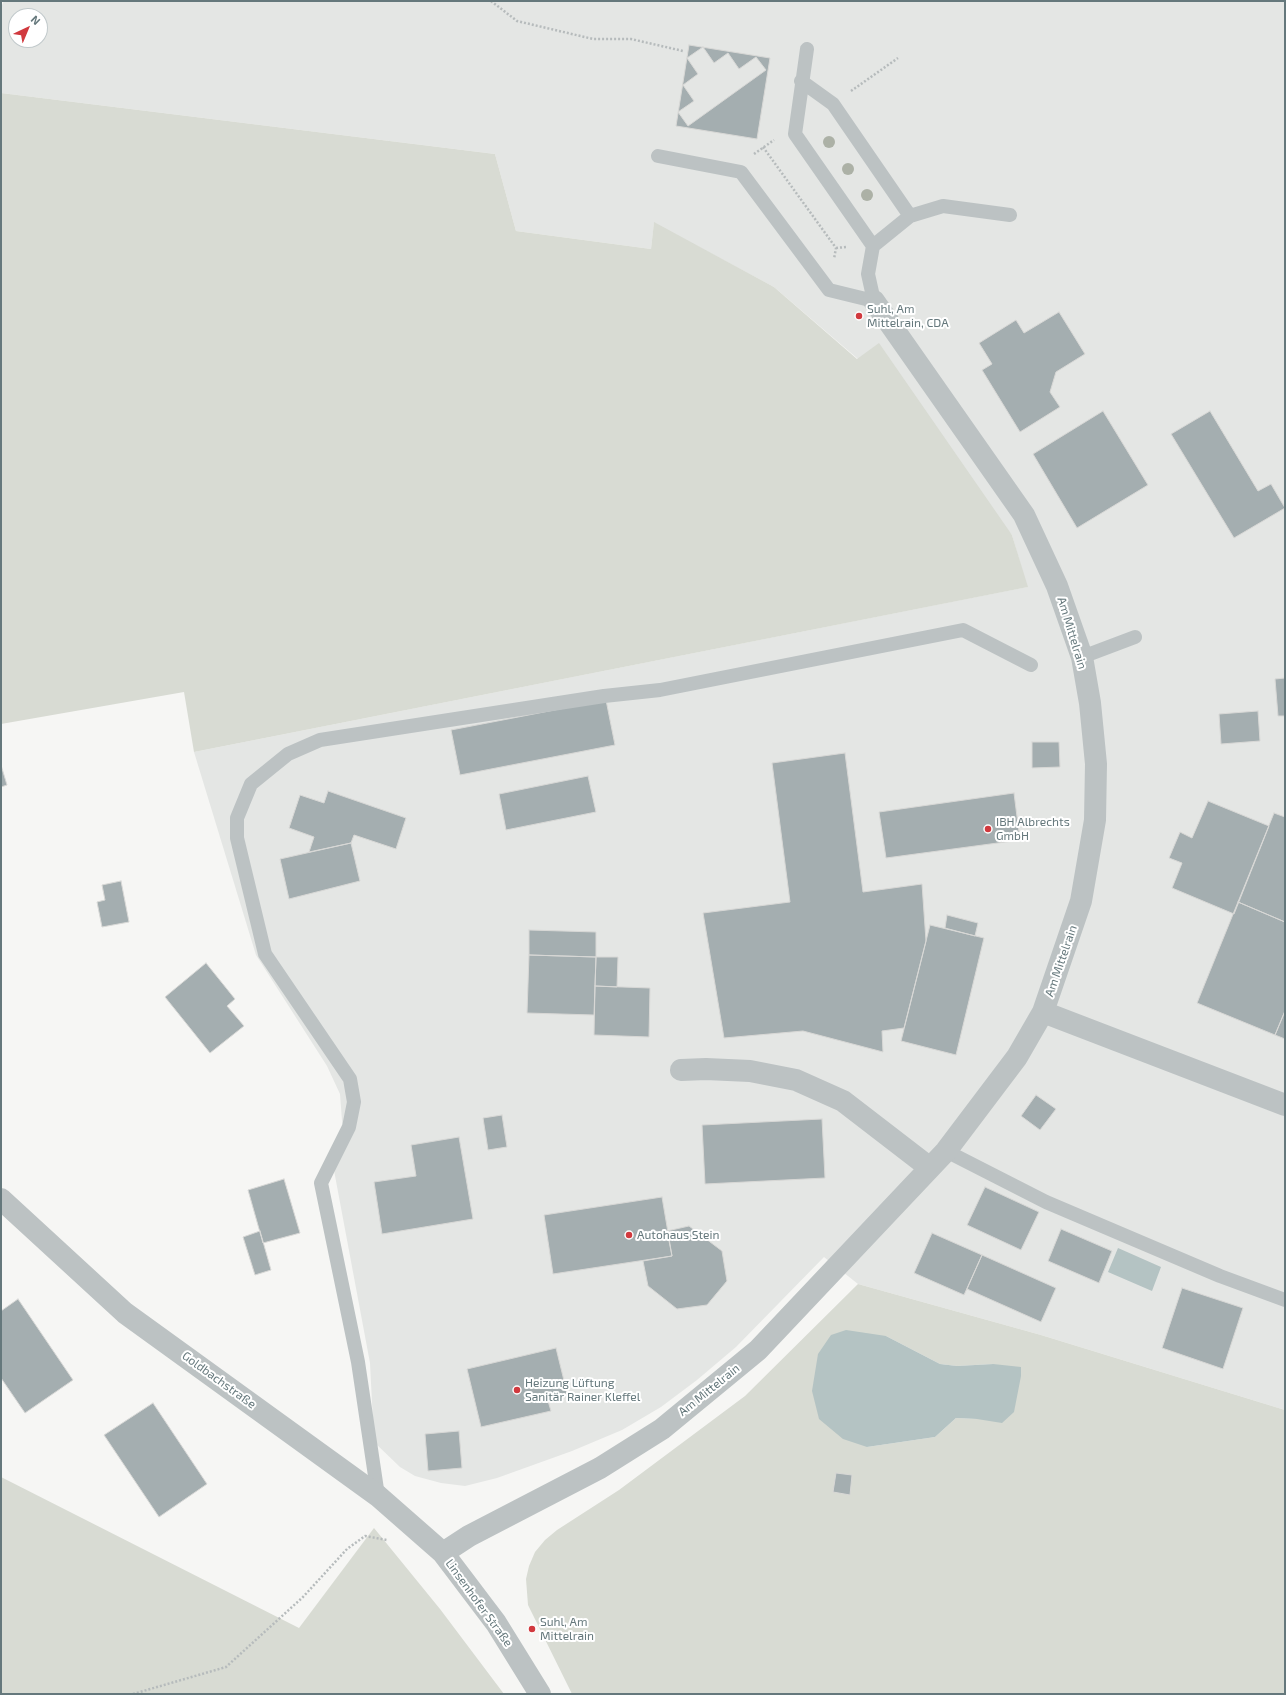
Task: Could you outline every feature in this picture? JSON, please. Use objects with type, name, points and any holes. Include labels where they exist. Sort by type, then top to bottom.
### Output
[{"type":"street","name":"Am Mittelrain","points":[[443,1553],[469,1536],[600,1468],[662,1429],[758,1350],[946,1151],[1017,1057],[1043,1012],[1081,901],[1095,820],[1096,764],[1090,703],[1082,657],[1057,586],[1024,515],[874,301]]},
{"type":"street","name":"Am Mittelrain","points":[[1043,1012],[1285,1105]]},
{"type":"street","points":[[681,1070],[706,1069],[750,1071],[796,1080],[843,1101],[930,1168]]},
{"type":"street","name":"Goldbachstraße","points":[[1,1199],[125,1313],[378,1496],[443,1553]]},
{"type":"street","name":"Linsenhofer Straße","points":[[443,1553],[496,1623],[540,1694]]},
{"type":"lane","points":[[807,49],[801,81],[795,134],[873,246]]},
{"type":"lane","points":[[801,81],[833,104],[910,216]]},
{"type":"lane","points":[[658,156],[741,172],[829,290],[874,301],[868,274],[873,246],[910,216],[942,206],[1010,215]]},
{"type":"lane","points":[[378,1496],[358,1362],[321,1183],[349,1127],[354,1102],[350,1079],[265,954],[237,838],[237,818],[250,784],[288,754],[320,740],[604,696],[660,690],[963,630],[1031,666]]},
{"type":"lane","points":[[1082,657],[1135,637]]},
{"type":"lane","points":[[946,1151],[1046,1202],[1220,1276],[1285,1300]]},
{"type":"path","points":[[491,1],[517,21],[593,39],[631,39],[683,51]]},
{"type":"path","points":[[833,104],[898,58]]},
{"type":"path","points":[[741,172],[755,153],[770,142],[795,134]]},
{"type":"path","points":[[763,147],[836,248]]},
{"type":"path","points":[[133,1694],[226,1667],[303,1597],[347,1549],[365,1536],[388,1541]]},
{"type":"shaded area","points":[[4,1],[1285,1],[1285,1410],[1041,1335],[858,1284],[824,1257],[736,1347],[697,1380],[661,1407],[622,1430],[572,1451],[497,1478],[465,1486],[441,1483],[415,1476],[400,1467],[374,1442],[370,1363],[333,1165],[343,1134],[340,1094],[327,1066],[256,955],[194,752],[1027,587],[1012,535],[858,359],[774,287],[654,223],[651,249],[516,231],[495,154],[1,93],[1,7]]},
{"type":"shaded area","points":[[1,93],[495,154],[516,231],[651,249],[654,222],[774,287],[857,359],[879,343],[1012,535],[1028,587],[194,752],[184,692],[1,724]]},
{"type":"shaded area","points":[[1118,1248],[1161,1267],[1152,1291],[1108,1272]]},
{"type":"shaded area","points":[[858,1284],[1041,1335],[1285,1410],[1285,1694],[572,1694],[528,1605],[526,1579],[529,1566],[535,1552],[545,1540],[557,1530],[619,1490],[745,1396]],"holes":[[[886,1336],[940,1364],[957,1366],[993,1364],[977,1419],[956,1418],[935,1437],[867,1447]]]},
{"type":"shaded area","points":[[846,1330],[886,1336],[940,1364],[957,1366],[993,1364],[1021,1367],[1021,1376],[1014,1412],[1002,1423],[977,1419],[956,1418],[935,1437],[867,1447],[843,1439],[819,1419],[812,1391],[818,1354],[831,1335]]},
{"type":"shaded area","points":[[1,1477],[299,1628],[374,1528],[440,1609],[504,1694],[1,1694]]},
{"type":"building","points":[[689,45],[770,58],[757,139],[676,126]]},
{"type":"building","points":[[703,47],[714,63],[728,53],[739,69],[756,57],[766,70],[688,126],[678,112],[694,101],[683,85],[698,74],[687,58]]},
{"type":"building","points":[[1059,312],[1085,354],[1056,372],[1050,392],[1060,407],[1020,432],[982,370],[992,364],[979,343],[1016,320],[1024,333]]},
{"type":"building","points":[[1103,411],[1148,485],[1077,528],[1033,454]]},
{"type":"building","points":[[1210,411],[1258,491],[1271,484],[1285,508],[1234,538],[1171,434]]},
{"type":"building","points":[[1285,678],[1285,716],[1278,716],[1275,679]]},
{"type":"building","points":[[606,700],[615,745],[460,775],[451,730]]},
{"type":"building","points":[[1258,711],[1260,741],[1221,744],[1219,714]]},
{"type":"building","points":[[1032,742],[1059,742],[1060,767],[1032,768]]},
{"type":"building","points":[[845,753],[863,892],[922,884],[926,941],[904,1028],[882,1031],[883,1052],[803,1031],[724,1038],[703,913],[790,902],[772,763]]},
{"type":"building","points":[[1,765],[7,785],[1,787]]},
{"type":"building","points":[[588,776],[596,812],[506,830],[499,794]]},
{"type":"building","points":[[328,791],[406,818],[396,849],[354,835],[351,843],[309,852],[314,837],[289,828],[300,795],[324,803]]},
{"type":"building","points":[[1014,793],[1020,840],[886,858],[879,812]]},
{"type":"building","points":[[1208,801],[1269,826],[1234,914],[1172,888],[1182,863],[1169,858],[1180,832],[1192,838]]},
{"type":"building","points":[[1274,813],[1285,817],[1285,922],[1238,902]]},
{"type":"building","points":[[351,843],[360,881],[289,899],[280,859]]},
{"type":"building","points":[[121,881],[129,922],[102,927],[97,902],[105,900],[102,885]]},
{"type":"building","points":[[1238,902],[1285,922],[1285,1011],[1275,1035],[1197,1003]]},
{"type":"building","points":[[947,915],[978,923],[975,936],[945,928]]},
{"type":"building","points":[[930,925],[984,938],[956,1055],[901,1041]]},
{"type":"building","points":[[529,930],[596,932],[596,957],[529,955]]},
{"type":"building","points":[[529,955],[596,957],[594,1015],[527,1013]]},
{"type":"building","points":[[596,957],[618,957],[617,987],[595,986]]},
{"type":"building","points":[[206,963],[235,999],[227,1006],[244,1026],[210,1053],[165,997]]},
{"type":"building","points":[[595,986],[650,988],[649,1037],[594,1035]]},
{"type":"building","points":[[1285,1011],[1285,1039],[1275,1035]]},
{"type":"building","points":[[1036,1095],[1056,1109],[1040,1130],[1021,1116]]},
{"type":"building","points":[[502,1115],[507,1147],[488,1150],[483,1118]]},
{"type":"building","points":[[822,1119],[825,1178],[705,1184],[702,1125]]},
{"type":"building","points":[[459,1137],[473,1219],[382,1234],[374,1182],[416,1176],[411,1145]]},
{"type":"building","points":[[284,1179],[300,1233],[263,1243],[248,1190]]},
{"type":"building","points":[[985,1187],[1039,1212],[1021,1250],[967,1225]]},
{"type":"building","points":[[662,1197],[672,1256],[553,1274],[544,1215]]},
{"type":"building","points":[[689,1226],[722,1251],[727,1281],[707,1305],[677,1309],[648,1286],[643,1261],[672,1256],[667,1231]]},
{"type":"building","points":[[1061,1229],[1112,1251],[1099,1283],[1048,1261]]},
{"type":"building","points":[[260,1231],[271,1270],[255,1275],[243,1237]]},
{"type":"building","points":[[932,1233],[982,1255],[964,1295],[914,1273]]},
{"type":"building","points":[[982,1255],[1056,1288],[1041,1322],[967,1289]]},
{"type":"building","points":[[1182,1288],[1243,1308],[1223,1369],[1162,1348]]},
{"type":"building","points":[[18,1299],[73,1380],[25,1413],[1,1378],[1,1311]]},
{"type":"building","points":[[556,1348],[568,1397],[548,1401],[551,1411],[481,1427],[467,1369]]},
{"type":"building","points":[[153,1403],[207,1484],[159,1517],[104,1435]]},
{"type":"building","points":[[459,1431],[462,1468],[428,1471],[425,1434]]},
{"type":"building","points":[[836,1473],[852,1475],[850,1495],[833,1492]]},
{"type":"place","name":"Suhl, Am Mittelrain, CDA","points":[[859,316]]},
{"type":"place","name":"IBH Albrechts GmbH","points":[[988,829]]},
{"type":"place","name":"Autohaus Stein","points":[[629,1235]]},
{"type":"place","name":"Heizung Lüftung Sanitär Rainer Kleffel","points":[[517,1390]]},
{"type":"place","name":"Suhl, Am Mittelrain","points":[[532,1629]]}]
